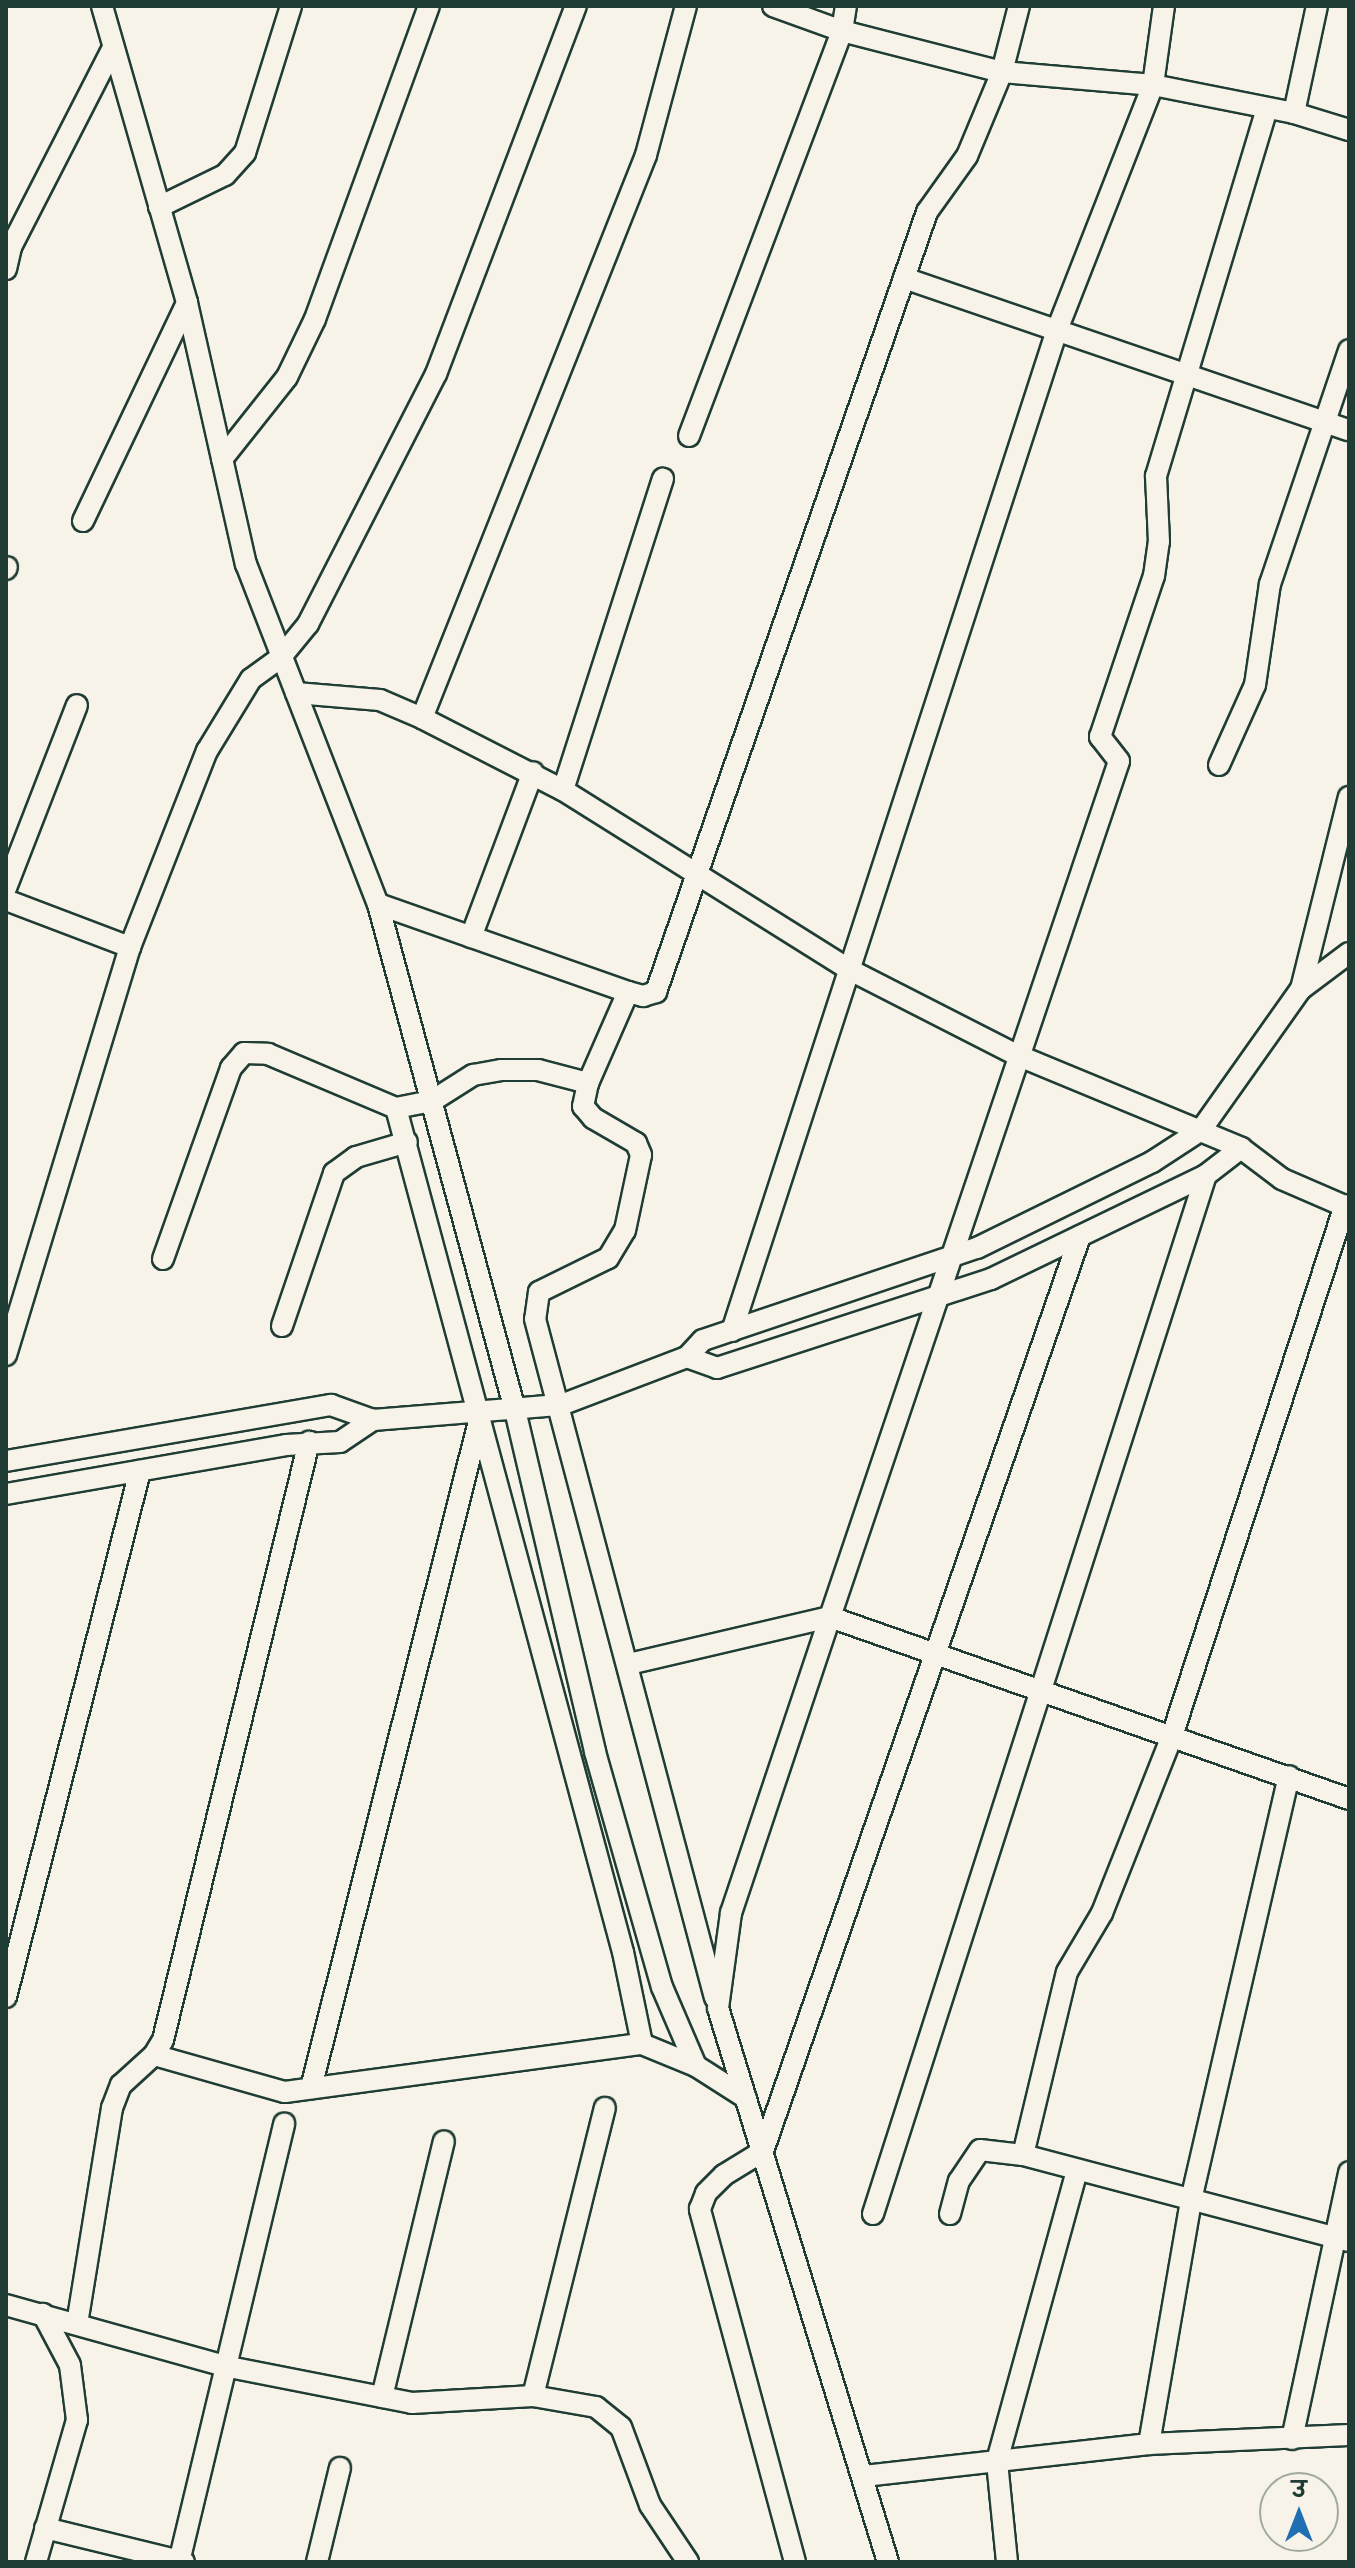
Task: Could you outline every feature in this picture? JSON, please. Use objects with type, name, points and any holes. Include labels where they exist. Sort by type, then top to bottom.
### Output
[{"type":"street","points":[[102,6],[187,303],[246,564],[378,904],[515,1410],[595,1752],[662,1987],[696,2066]]},
{"type":"street","points":[[159,207],[215,182],[245,153],[291,6]]},
{"type":"street","points":[[222,459],[287,377],[315,319],[429,6]]},
{"type":"street","points":[[6,1355],[130,947],[207,751],[251,679],[281,657],[308,624],[436,374],[576,6]]},
{"type":"street","points":[[422,718],[646,155],[686,6]]},
{"type":"street","points":[[773,6],[842,31],[1002,72],[1153,85],[1294,113],[1349,130]]},
{"type":"street","points":[[689,436],[842,31],[846,6]]},
{"type":"street","points":[[378,904],[628,992],[643,996],[656,992],[927,212],[967,156],[1002,72],[1019,6]]},
{"type":"street","points":[[732,1331],[1057,330],[1153,85],[1164,6]]},
{"type":"street","points":[[1294,113],[1317,6]]},
{"type":"street","points":[[6,269],[11,247],[113,48]]},
{"type":"street","points":[[718,2008],[731,1913],[953,1256],[1017,1055],[1119,761],[1100,737],[1154,576],[1159,542],[1156,476],[1267,109]]},
{"type":"street","points":[[904,278],[1349,430]]},
{"type":"street","points":[[83,521],[187,303]]},
{"type":"street","points":[[1219,765],[1255,685],[1270,584],[1328,423],[1349,350]]},
{"type":"street","points":[[563,790],[663,479]]},
{"type":"street","points":[[296,693],[380,700],[533,772],[696,877],[848,969],[1017,1055],[1241,1148],[1282,1179],[1347,1206],[1172,1736],[1102,1913],[1067,1972],[1023,2155]]},
{"type":"street","points":[[6,888],[77,705]]},
{"type":"street","points":[[471,937],[533,772]]},
{"type":"street","points":[[1301,989],[1349,797]]},
{"type":"street","points":[[6,900],[130,947]]},
{"type":"street","points":[[6,1461],[331,1405],[373,1420],[481,1415],[561,1405],[687,1357],[703,1340],[953,1256],[1152,1162],[1201,1130],[1301,989],[1349,953]]},
{"type":"street","points":[[628,992],[588,1083],[583,1106],[593,1118],[636,1143],[641,1155],[618,1246],[596,1265],[548,1284],[535,1305],[718,2008],[888,2562]]},
{"type":"street","points":[[163,1259],[231,1068],[244,1053],[268,1054],[396,1108],[432,1101],[473,1075],[501,1070],[538,1070],[588,1083]]},
{"type":"street","points":[[396,1108],[623,1952],[642,2044]]},
{"type":"street","points":[[282,1326],[334,1173],[356,1157],[407,1142]]},
{"type":"street","points":[[687,1357],[717,1368],[991,1279],[1206,1175],[1241,1148]]},
{"type":"street","points":[[873,2214],[1206,1175]]},
{"type":"street","points":[[795,2562],[701,2228],[706,2193],[763,2151],[938,1655],[1080,1236]]},
{"type":"street","points":[[311,2088],[481,1415]]},
{"type":"street","points":[[6,1494],[309,1442],[340,1442],[373,1420]]},
{"type":"street","points":[[77,2324],[112,2108],[121,2085],[154,2055],[163,2040],[309,1442]]},
{"type":"street","points":[[6,1997],[140,1471]]},
{"type":"street","points":[[629,1664],[830,1617],[1349,1799]]},
{"type":"street","points":[[1149,2444],[1191,2200],[1289,1776]]},
{"type":"street","points":[[154,2055],[285,2092],[642,2044],[696,2066],[746,2098]]},
{"type":"street","points":[[533,2396],[605,2108]]},
{"type":"street","points":[[45,2528],[181,2562],[224,2366],[284,2123]]},
{"type":"street","points":[[382,2397],[444,2141]]},
{"type":"street","points":[[950,2214],[959,2181],[980,2150],[1023,2155],[1342,2240]]},
{"type":"street","points":[[1007,2562],[997,2461],[1077,2170]]},
{"type":"street","points":[[1292,2439],[1342,2240],[1349,2172]]},
{"type":"street","points":[[6,2305],[224,2366],[412,2403],[533,2396],[596,2407],[621,2427],[650,2505],[688,2562]]},
{"type":"street","points":[[36,2562],[77,2420],[70,2365],[43,2314]]},
{"type":"street","points":[[864,2476],[1149,2444],[1349,2435]]},
{"type":"street","points":[[317,2562],[340,2468]]}]
